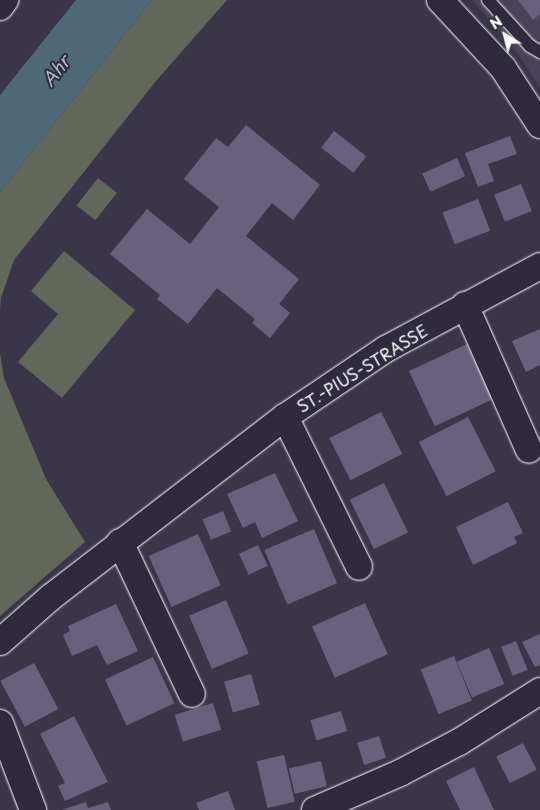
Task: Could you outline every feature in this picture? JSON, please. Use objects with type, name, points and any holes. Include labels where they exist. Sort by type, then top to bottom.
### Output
[{"type":"street","points":[[0,7],[5,0]]},
{"type":"street","points":[[440,0],[503,68],[540,125]]},
{"type":"street","name":"ST.-PIUS-STRASSE","points":[[0,642],[120,542],[285,417],[386,348],[540,266]]},
{"type":"street","points":[[465,305],[529,450]]},
{"type":"street","name":"ST.-PIUS-STRASSE","points":[[285,417],[359,567]]},
{"type":"street","points":[[120,542],[192,694]]},
{"type":"street","points":[[315,810],[409,768],[459,742],[540,692]]},
{"type":"street","points":[[0,723],[33,810]]},
{"type":"lane","points":[[488,0],[530,46],[540,52]]},
{"type":"shaded area","points":[[472,0],[540,0],[540,88],[515,49]]},
{"type":"green space","points":[[152,0],[227,0],[156,81],[14,260],[1,298],[0,311],[0,192]]},
{"type":"green space","points":[[98,178],[117,193],[95,220],[76,206]]},
{"type":"green space","points":[[64,251],[135,310],[62,398],[18,362],[58,314],[31,291]]},
{"type":"green space","points":[[0,353],[4,378],[46,479],[85,542],[0,616]]},
{"type":"water","name":"Ahr","points":[[76,0],[152,0],[0,192],[0,95]]},
{"type":"building","points":[[518,0],[540,0],[540,14],[533,20]]},
{"type":"building","points":[[246,125],[320,185],[293,220],[272,203],[246,236],[299,279],[279,304],[290,313],[270,338],[252,323],[255,319],[217,288],[188,324],[157,299],[160,295],[110,254],[147,209],[190,244],[219,207],[184,179],[216,138],[228,147]]},
{"type":"building","points":[[334,131],[366,156],[353,173],[321,148]]},
{"type":"building","points":[[510,136],[517,154],[488,164],[494,181],[478,187],[465,153]]},
{"type":"building","points":[[457,158],[465,176],[430,192],[422,173]]},
{"type":"building","points":[[521,184],[532,211],[505,222],[494,195]]},
{"type":"building","points":[[478,199],[490,231],[455,244],[443,213]]},
{"type":"building","points":[[540,329],[540,365],[526,372],[512,341]]},
{"type":"building","points":[[467,344],[493,399],[435,426],[409,371]]},
{"type":"building","points":[[381,412],[402,454],[351,480],[329,438]]},
{"type":"building","points":[[468,417],[496,471],[447,496],[419,442]]},
{"type":"building","points":[[275,473],[298,521],[262,538],[255,522],[243,528],[227,494]]},
{"type":"building","points":[[384,483],[408,532],[374,549],[350,500]]},
{"type":"building","points":[[508,502],[523,533],[514,537],[517,543],[473,565],[456,527]]},
{"type":"building","points":[[223,511],[231,531],[211,540],[203,519]]},
{"type":"building","points":[[314,529],[337,583],[287,604],[264,550]]},
{"type":"building","points":[[198,534],[221,585],[171,607],[149,556]]},
{"type":"building","points":[[258,545],[268,566],[249,575],[239,554]]},
{"type":"building","points":[[226,600],[249,653],[212,669],[189,616]]},
{"type":"building","points":[[365,603],[388,654],[335,678],[312,627]]},
{"type":"building","points":[[116,604],[138,651],[107,665],[97,645],[72,656],[63,635],[70,631],[68,626]]},
{"type":"building","points":[[540,634],[540,665],[535,667],[522,642]]},
{"type":"building","points":[[516,641],[528,670],[513,676],[501,647]]},
{"type":"building","points":[[489,648],[504,684],[472,698],[457,662]]},
{"type":"building","points":[[454,656],[472,701],[439,714],[421,669]]},
{"type":"building","points":[[153,657],[175,703],[127,726],[105,679]]},
{"type":"building","points":[[34,663],[58,709],[25,727],[0,681]]},
{"type":"building","points":[[251,674],[260,705],[233,712],[224,682]]},
{"type":"building","points":[[213,703],[221,730],[183,741],[175,715]]},
{"type":"building","points":[[341,711],[347,731],[317,740],[310,720]]},
{"type":"building","points":[[74,716],[108,782],[65,801],[58,786],[65,783],[40,734]]},
{"type":"building","points":[[379,736],[386,758],[364,765],[357,743]]},
{"type":"building","points":[[523,743],[537,770],[510,783],[496,757]]},
{"type":"building","points":[[284,755],[295,802],[268,808],[257,761]]},
{"type":"building","points":[[321,761],[327,786],[295,794],[289,768]]},
{"type":"building","points":[[474,767],[494,810],[460,810],[446,781]]},
{"type":"building","points":[[228,791],[235,810],[199,810],[196,803]]},
{"type":"building","points":[[86,802],[88,808],[108,802],[111,810],[61,810]]}]
